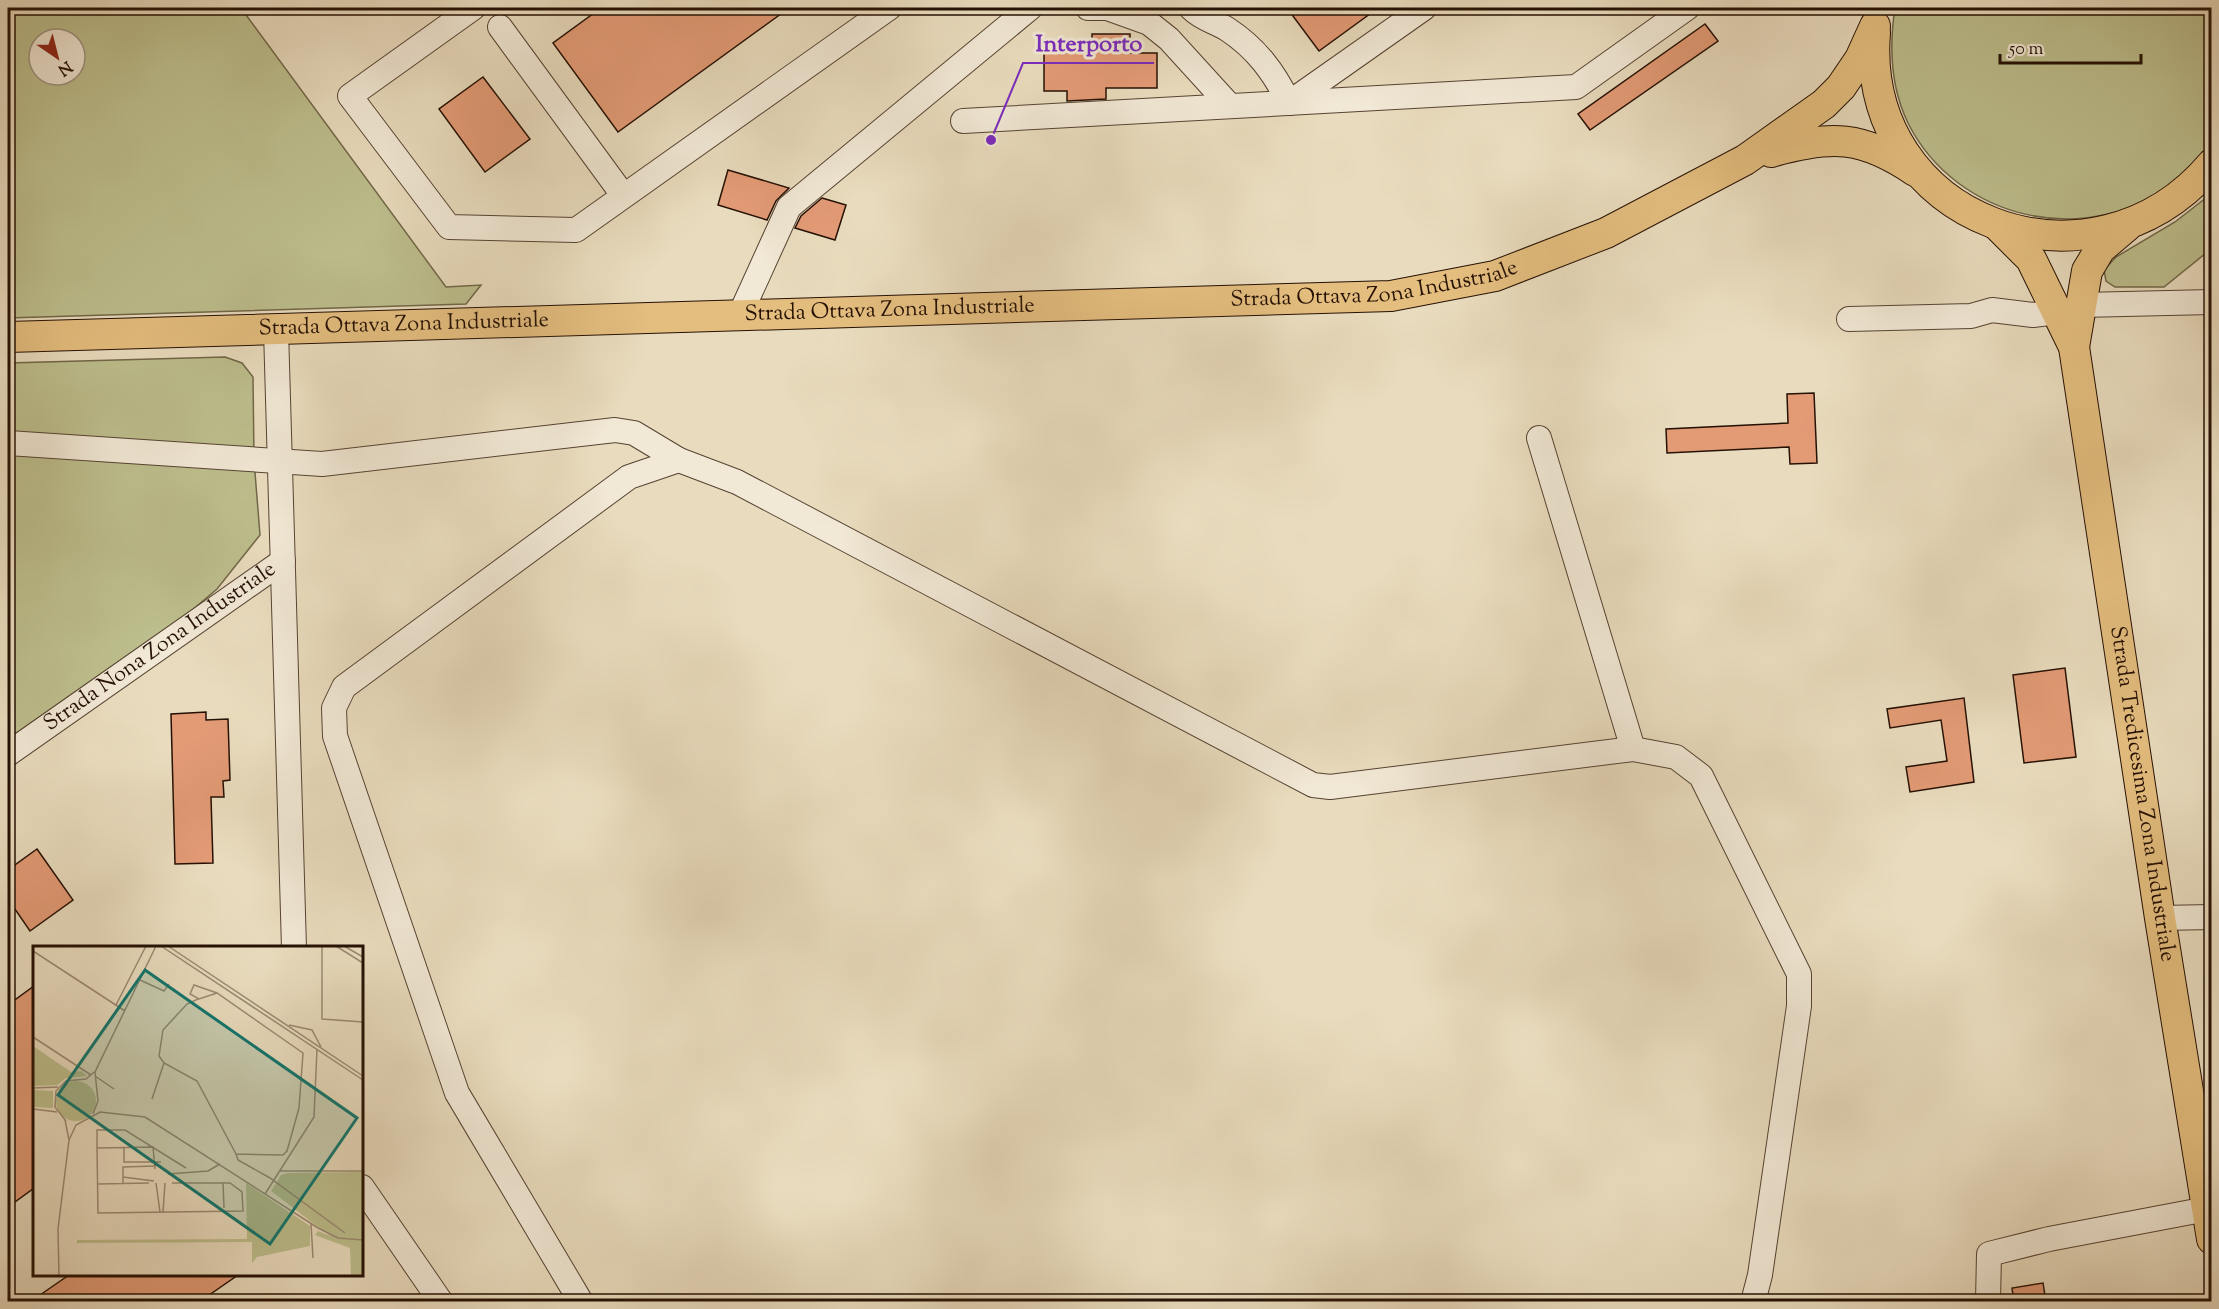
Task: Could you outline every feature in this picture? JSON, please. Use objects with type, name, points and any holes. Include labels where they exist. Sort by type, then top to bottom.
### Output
[{"type":"main road","points":[[1745,160],[1824,104],[1841,87],[1860,59],[1877,17]]},
{"type":"main road","points":[[1877,17],[1875,71],[1886,114],[1898,141],[1925,177]]},
{"type":"main road","points":[[1745,160],[1811,141],[1850,141],[1892,155],[1925,177],[1958,206],[1997,225],[2041,236],[2071,237],[2101,233],[2129,224],[2175,200],[2211,164]]},
{"type":"main road","name":"Strada Ottava Zona Industriale","points":[[8,338],[1391,296],[1495,276],[1606,233],[1745,160]]},
{"type":"main road","points":[[2069,308],[2100,249],[2129,224]]},
{"type":"main road","name":"Strada Tredicesima Zona Industriale","points":[[1997,225],[2031,259],[2069,308],[2160,918],[2211,1239]]},
{"type":"street","points":[[473,8],[350,96],[449,227],[576,230],[888,8]]},
{"type":"street","points":[[739,317],[789,207],[1029,8]]},
{"type":"street","points":[[1104,8],[1149,24],[1169,39],[1230,106]]},
{"type":"street","points":[[1289,103],[1424,8]]},
{"type":"street","points":[[963,121],[1576,87],[1688,8]]},
{"type":"street","points":[[1169,39],[1201,11],[1250,44],[1277,77],[1289,103]]},
{"type":"street","points":[[500,27],[623,195]]},
{"type":"street","points":[[1849,319],[1971,316],[1992,310],[2033,315],[2069,308],[2211,302]]},
{"type":"street","points":[[276,330],[294,946]]},
{"type":"street","points":[[8,443],[322,464],[615,430],[634,433],[679,460],[737,482],[1313,785],[1330,787],[1633,749],[1676,757],[1701,776],[1799,974],[1799,1006],[1760,1275],[1753,1302]]},
{"type":"street","points":[[1539,438],[1633,749]]},
{"type":"street","points":[[580,1302],[457,1093],[335,736],[334,708],[344,687],[629,477],[679,460]]},
{"type":"street","name":"Strada Nona Zona Industriale","points":[[8,754],[283,561]]},
{"type":"street","points":[[2160,918],[2211,917]]},
{"type":"street","points":[[363,1188],[441,1302]]},
{"type":"street","points":[[1988,1302],[1989,1254],[2049,1239],[2207,1209]]},
{"type":"street","points":[[1760,1275],[1768,1302]]},
{"type":"green space","points":[[8,8],[241,8],[446,287],[481,285],[466,304],[8,318]]},
{"type":"green space","points":[[1895,8],[2211,8],[2212,131],[2209,146],[2196,162],[2175,180],[2141,202],[2105,215],[2067,219],[2028,215],[1992,203],[1959,183],[1930,156],[1908,123],[1894,81],[1892,66]]},
{"type":"green space","points":[[2211,194],[2211,249],[2164,287],[2115,287],[2106,281],[2104,270],[2116,257],[2175,222]]},
{"type":"green space","points":[[225,357],[242,363],[253,377],[254,460],[260,535],[217,589],[191,611],[8,739],[8,363]]},
{"type":"building","points":[[601,8],[789,8],[618,132],[553,43]]},
{"type":"building","points":[[1287,8],[1378,8],[1319,51]]},
{"type":"building","points":[[1705,24],[1718,41],[1590,130],[1578,114]]},
{"type":"building","points":[[1092,34],[1130,34],[1130,53],[1157,53],[1157,88],[1106,88],[1106,99],[1067,101],[1067,91],[1044,91],[1044,53],[1092,52]]},
{"type":"building","points":[[483,77],[530,139],[485,172],[439,109]]},
{"type":"building","points":[[728,170],[789,188],[776,201],[767,220],[718,205]]},
{"type":"building","points":[[822,198],[846,205],[835,240],[795,228],[801,216]]},
{"type":"building","points":[[1814,393],[1817,463],[1790,464],[1789,447],[1667,453],[1666,429],[1788,423],[1787,394]]},
{"type":"building","points":[[2065,668],[2076,757],[2024,763],[2013,675]]},
{"type":"building","points":[[1964,698],[1974,782],[1910,792],[1906,767],[1947,761],[1941,720],[1890,728],[1887,709]]},
{"type":"building","points":[[206,712],[206,720],[228,719],[230,780],[223,781],[224,797],[211,797],[213,863],[175,864],[171,714]]},
{"type":"building","points":[[37,849],[73,900],[30,931],[8,899],[8,870]]},
{"type":"building","points":[[33,987],[33,1189],[8,1207],[8,1005]]},
{"type":"building","points":[[68,1276],[237,1276],[199,1302],[30,1302]]},
{"type":"building","points":[[2043,1283],[2046,1302],[2014,1302],[2012,1288]]},
{"type":"place","name":"Interporto","points":[[991,140]]}]
